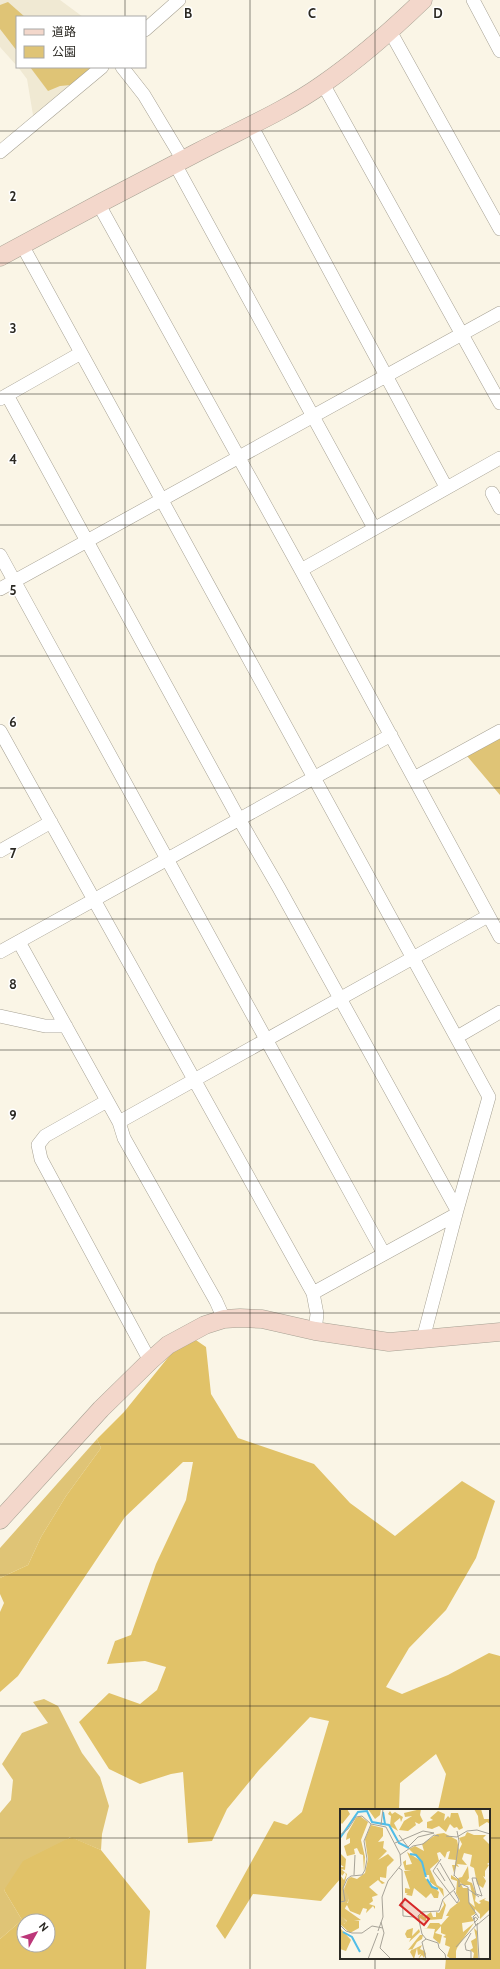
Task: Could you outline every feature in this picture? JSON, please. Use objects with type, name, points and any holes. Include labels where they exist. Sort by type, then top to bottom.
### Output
[{"type":"street","points":[[146,29],[179,0]]},
{"type":"street","points":[[0,257],[98,203],[292,103],[323,84],[390,31],[423,0]]},
{"type":"street","points":[[473,0],[500,51]]},
{"type":"street","points":[[390,31],[500,229]]},
{"type":"street","points":[[0,152],[101,68]]},
{"type":"street","points":[[123,68],[144,95],[374,528]]},
{"type":"street","points":[[323,84],[500,403]]},
{"type":"street","points":[[251,125],[446,487]]},
{"type":"street","points":[[98,203],[237,458],[301,570],[500,937]]},
{"type":"street","points":[[22,245],[489,1097],[456,1213],[423,1339]]},
{"type":"street","points":[[0,589],[162,501],[313,415],[500,313]]},
{"type":"street","points":[[81,353],[3,397],[88,541],[456,1213]]},
{"type":"street","points":[[301,570],[446,487],[500,458]]},
{"type":"street","points":[[492,493],[500,508]]},
{"type":"street","points":[[0,555],[384,1254]]},
{"type":"street","points":[[0,731],[5,749],[51,822],[93,900],[313,1293],[317,1314],[315,1331]]},
{"type":"street","points":[[414,778],[500,731]]},
{"type":"street","points":[[0,952],[314,776],[391,735]]},
{"type":"street","points":[[0,851],[51,822]]},
{"type":"street","points":[[119,1122],[488,916]]},
{"type":"street","points":[[19,942],[119,1122],[124,1138],[216,1301],[224,1319]]},
{"type":"street","points":[[457,1037],[500,1012]]},
{"type":"street","points":[[0,1016],[45,1026],[66,1026]]},
{"type":"street","points":[[107,1101],[45,1136],[38,1145],[41,1159],[150,1361]]},
{"type":"street","points":[[313,1293],[456,1213]]},
{"type":"street","points":[[0,1520],[101,1409],[150,1361],[168,1345],[205,1325],[224,1319],[262,1319],[315,1331],[389,1342],[500,1332]]},
{"type":"shaded area","points":[[0,0],[60,0],[82,16],[16,16],[16,65],[0,47]]},
{"type":"shaded area","points":[[19,68],[92,68],[36,115],[33,115],[27,79]]},
{"type":"shaded area","points":[[187,1334],[206,1347],[211,1394],[238,1438],[314,1464],[350,1503],[395,1536],[462,1481],[495,1501],[476,1558],[446,1610],[409,1648],[386,1687],[402,1694],[448,1675],[489,1653],[500,1656],[500,1969],[445,1969],[446,1959],[490,1959],[490,1809],[438,1809],[446,1774],[436,1754],[400,1783],[399,1809],[340,1809],[340,1879],[321,1901],[253,1894],[225,1939],[216,1926],[274,1821],[287,1825],[302,1812],[329,1721],[310,1717],[259,1770],[227,1809],[212,1841],[188,1843],[183,1772],[171,1774],[140,1784],[109,1769],[79,1722],[109,1693],[140,1704],[157,1690],[166,1667],[145,1661],[107,1664],[115,1641],[131,1635],[156,1564],[186,1500],[193,1462],[183,1462],[125,1517],[18,1676],[0,1692],[0,1612],[4,1603],[0,1594],[0,1578],[28,1565],[41,1537],[66,1496],[101,1448],[97,1439],[124,1412]]},
{"type":"shaded area","points":[[71,1837],[101,1850],[150,1911],[146,1969],[0,1969],[0,1939],[16,1925],[16,1953],[56,1953],[56,1913],[18,1913],[4,1890],[23,1861]]},
{"type":"green space","points":[[8,2],[24,16],[16,16],[16,50],[0,29],[0,5]]},
{"type":"green space","points":[[31,68],[92,68],[71,85],[60,86],[48,91]]},
{"type":"green space","points":[[500,737],[500,795],[467,756]]},
{"type":"green space","points":[[97,1439],[101,1448],[66,1496],[41,1537],[28,1565],[0,1578],[0,1548]]},
{"type":"green space","points":[[44,1699],[58,1706],[82,1753],[100,1777],[109,1806],[102,1834],[101,1850],[70,1837],[4,1890],[18,1913],[16,1913],[16,1925],[0,1939],[0,1813],[11,1800],[13,1780],[2,1764],[22,1733],[48,1723],[33,1702]]}]
